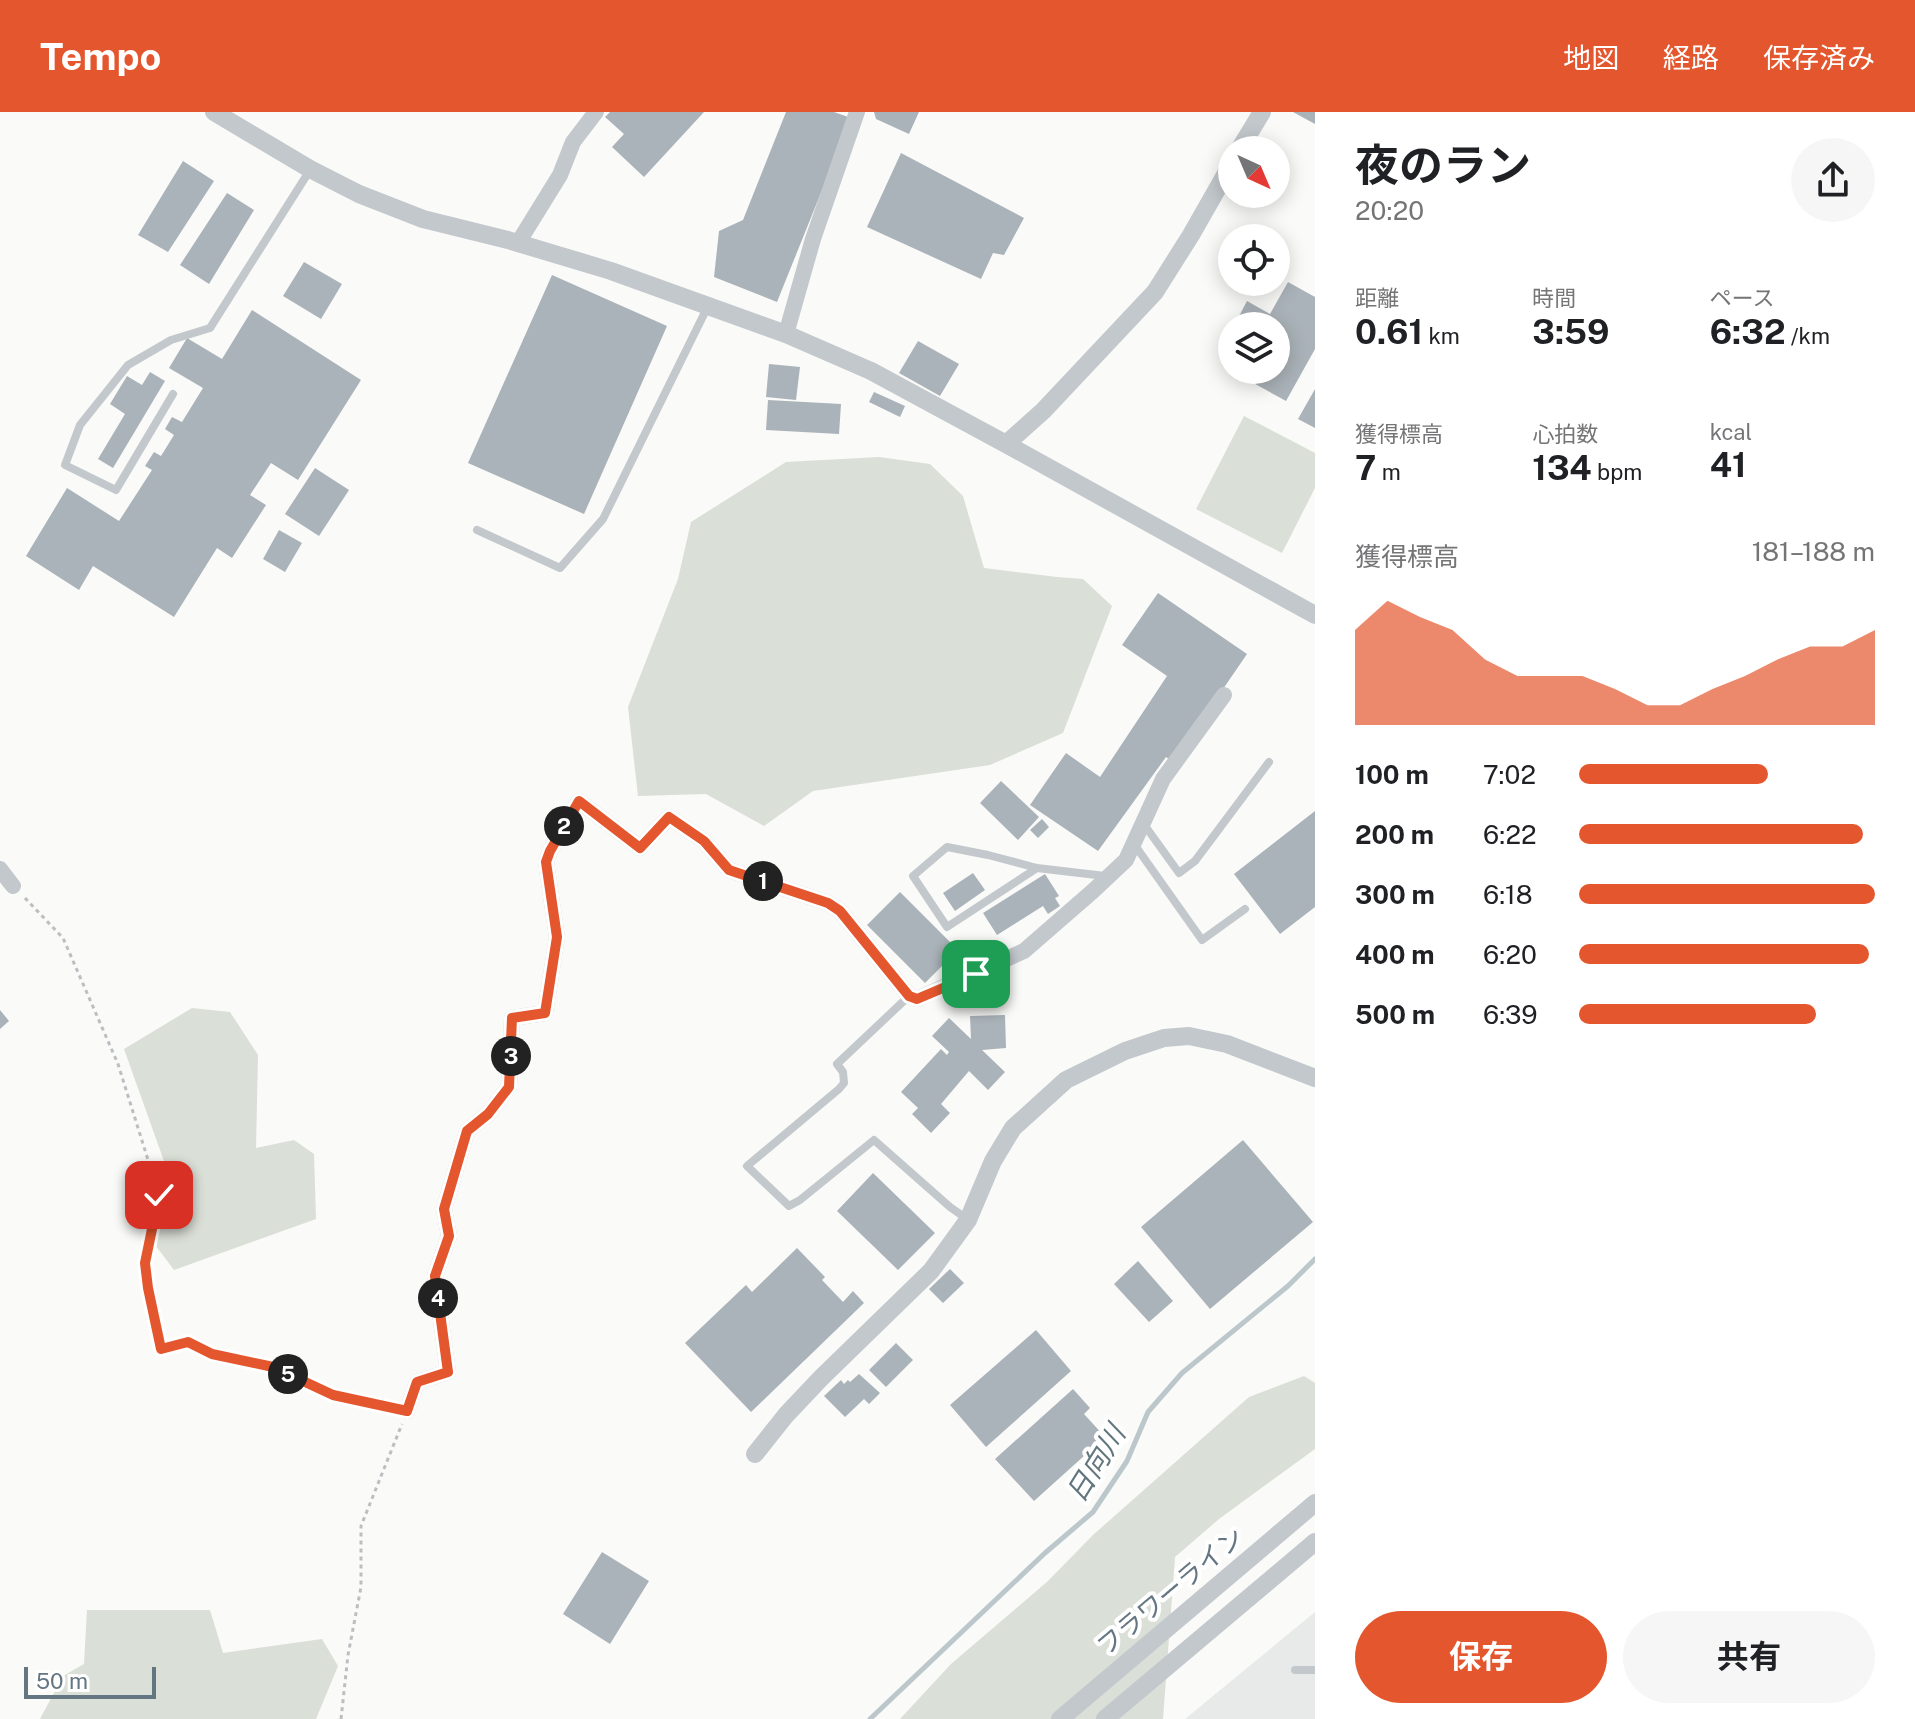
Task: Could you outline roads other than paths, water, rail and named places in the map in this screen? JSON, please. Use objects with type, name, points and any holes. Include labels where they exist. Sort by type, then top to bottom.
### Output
[{"type":"street","points":[[214,112],[359,194],[423,219],[611,271],[786,334],[871,371],[1315,615]]},
{"type":"street","points":[[518,243],[560,175],[573,142],[596,112]]},
{"type":"street","points":[[786,334],[813,239],[857,112]]},
{"type":"street","points":[[1247,136],[1262,112]]},
{"type":"street","points":[[1006,444],[1043,411],[1155,292],[1218,188]]},
{"type":"street","points":[[407,1411],[417,1382],[448,1372],[435,1276],[449,1236],[444,1209],[467,1131],[488,1114],[509,1087],[512,1018],[545,1013],[557,937],[546,862],[579,801],[640,848],[669,817],[704,841],[729,870],[828,903],[840,911],[909,996],[917,999],[1024,951],[1126,860],[1163,779],[1224,695]]},
{"type":"street","points":[[0,869],[13,886]]},
{"type":"street","points":[[755,1454],[821,1378],[931,1271],[968,1220],[993,1161],[1013,1128],[1066,1080],[1125,1051],[1164,1038],[1189,1036],[1227,1044],[1315,1078]]},
{"type":"street","name":"フラワーライン","points":[[1060,1719],[1315,1503]]},
{"type":"street","points":[[1105,1719],[1315,1542]]},
{"type":"lane","points":[[173,394],[116,490],[65,465],[80,425],[128,365],[171,340],[210,328],[310,169]]},
{"type":"lane","points":[[477,530],[560,568],[603,519],[708,305]]},
{"type":"lane","points":[[1143,823],[1179,873],[1195,861],[1269,762]]},
{"type":"lane","points":[[1133,844],[1202,940],[1245,909]]},
{"type":"lane","points":[[1037,868],[947,927],[913,876],[947,847],[1037,868],[1108,877]]},
{"type":"lane","points":[[909,996],[837,1064],[843,1072],[844,1083],[839,1089],[747,1166],[789,1206],[874,1140],[968,1220]]},
{"type":"lane","points":[[1295,1670],[1315,1670]]},
{"type":"waterway","name":"日向川","points":[[870,1719],[1045,1553],[1093,1512],[1127,1461],[1148,1412],[1182,1373],[1288,1286],[1315,1259]]}]
